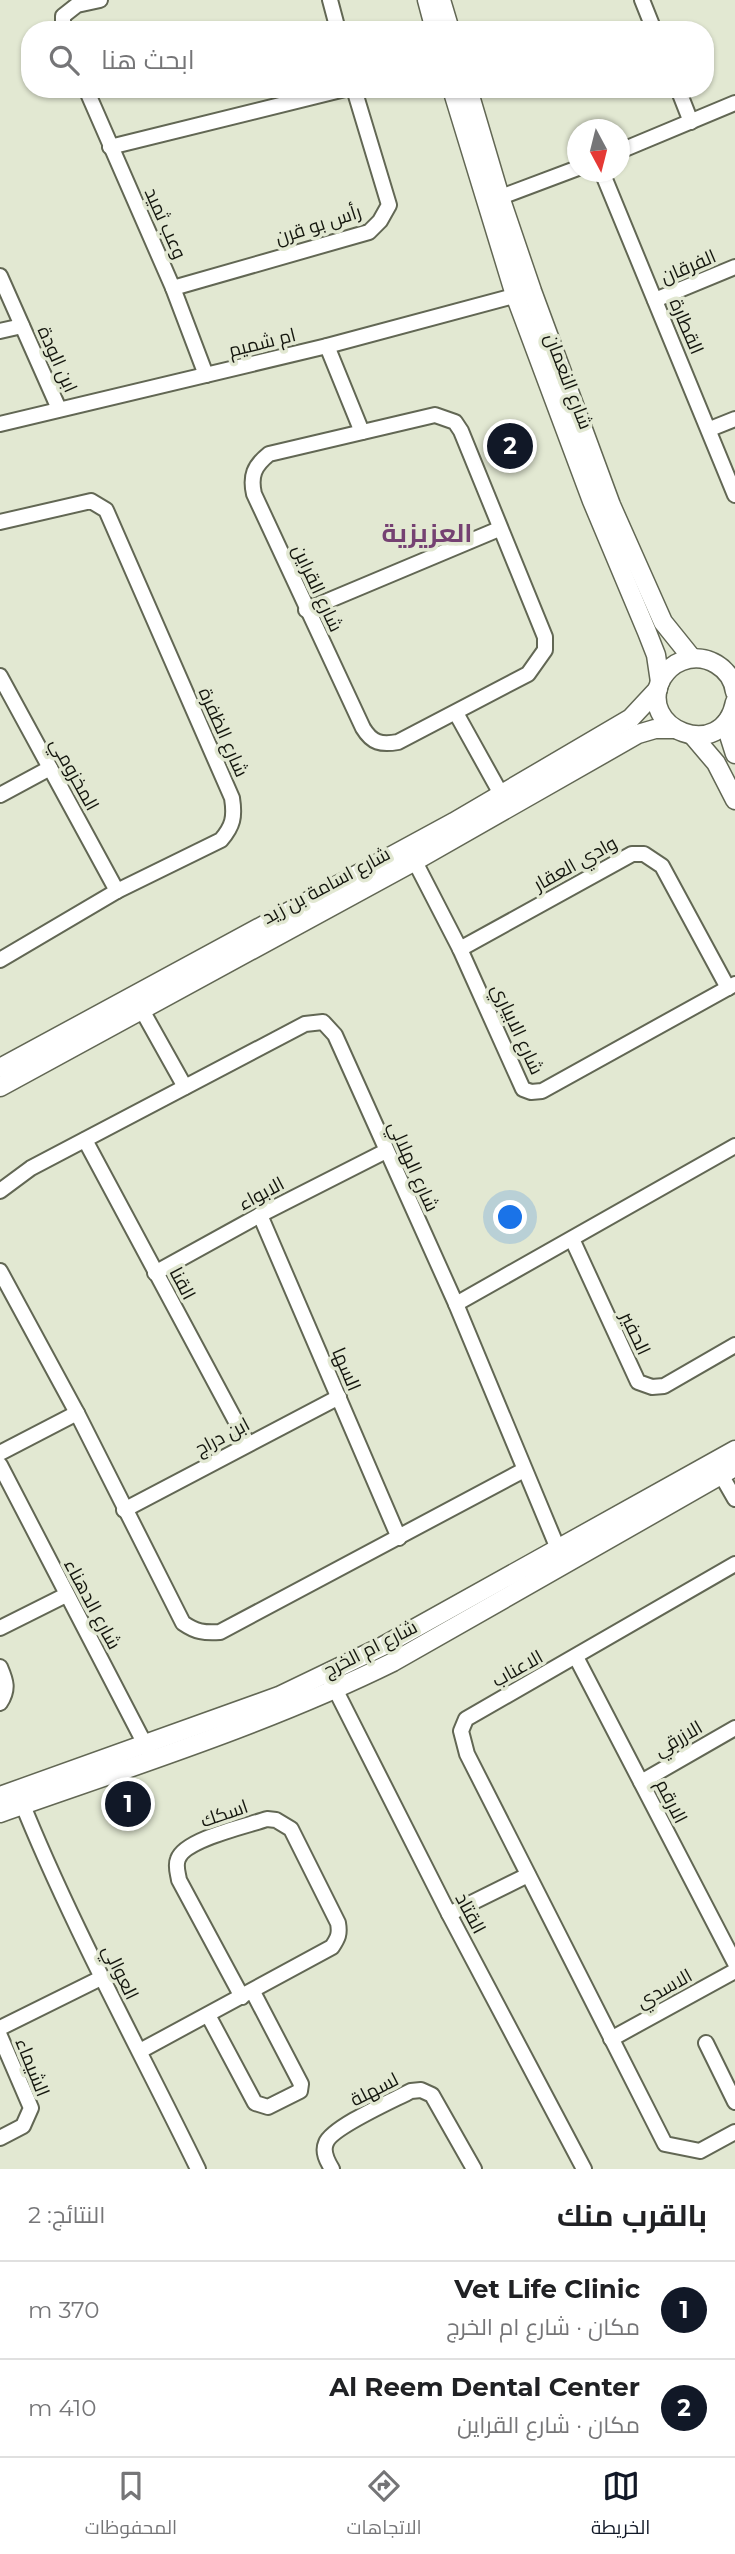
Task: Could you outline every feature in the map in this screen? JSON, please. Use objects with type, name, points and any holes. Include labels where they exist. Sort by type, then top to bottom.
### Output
[{"type":"street","points":[[63,21],[63,16],[77,5],[100,0]]},
{"type":"street","points":[[330,0],[336,21]]},
{"type":"street","points":[[427,0],[433,21]]},
{"type":"street","points":[[442,0],[448,21]]},
{"type":"street","points":[[642,0],[650,21]]},
{"type":"street","name":"وعب ثميد","points":[[90,98],[173,288],[206,375]]},
{"type":"street","points":[[110,147],[309,98]]},
{"type":"street","name":"رأس بو قرن","points":[[173,288],[369,232],[380,221],[389,205],[357,98]]},
{"type":"street","name":"شارع النعمان","points":[[455,98],[493,200],[592,500],[651,644],[659,686],[660,711],[674,729]]},
{"type":"street","name":"شارع النعمان","points":[[470,98],[493,200]]},
{"type":"street","points":[[682,98],[691,122]]},
{"type":"street","points":[[630,147],[735,103]]},
{"type":"street","points":[[493,200],[567,172]]},
{"type":"street","name":"القطارة","points":[[606,182],[735,495]]},
{"type":"street","name":"الفرقان","points":[[655,300],[735,267]]},
{"type":"street","name":"ابن الودة","points":[[0,276],[59,408]]},
{"type":"street","name":"شارع النعمان","points":[[523,293],[663,622],[692,658]]},
{"type":"street","name":"ام شميم","points":[[0,424],[327,346],[523,293]]},
{"type":"street","name":"ابن الودة","points":[[0,331],[22,326]]},
{"type":"street","points":[[327,346],[362,432]]},
{"type":"street","name":"شارع القراين","points":[[435,415],[455,422],[545,637],[545,650],[528,674],[398,742],[382,745],[370,739],[306,610],[254,494],[251,481],[253,472],[269,454],[362,432],[435,415]]},
{"type":"street","points":[[710,429],[735,419]]},
{"type":"street","name":"شارع الظفرة","points":[[0,522],[91,501],[106,510],[232,798],[235,815],[231,828],[221,841],[117,891],[0,960]]},
{"type":"street","points":[[306,610],[499,528]]},
{"type":"street","points":[[692,658],[726,664],[735,692]]},
{"type":"street","name":"شارع اسامة بن زيد","points":[[505,802],[631,718],[673,666],[692,658]]},
{"type":"street","name":"المخزومي","points":[[0,676],[117,891]]},
{"type":"street","points":[[735,702],[728,720],[728,732],[735,754]]},
{"type":"street","points":[[456,713],[505,802]]},
{"type":"street","points":[[693,736],[712,732],[728,720]]},
{"type":"street","name":"شارع اسامة بن زيد","points":[[0,1068],[137,1002],[505,802],[638,734],[655,729],[674,729]]},
{"type":"street","points":[[674,729],[693,736],[716,763],[735,800]]},
{"type":"street","points":[[0,794],[50,768]]},
{"type":"street","name":"وادي العقار","points":[[460,949],[632,854],[643,854],[662,866],[731,986]]},
{"type":"street","name":"شارع الابياري","points":[[411,855],[460,949],[523,1089],[531,1092],[542,1091],[731,986]]},
{"type":"street","points":[[137,1002],[185,1087]]},
{"type":"street","name":"شارع اسامة بن زيد","points":[[0,1087],[137,1002]]},
{"type":"street","name":"شارع الهلالي","points":[[0,1191],[31,1168],[305,1024],[323,1022],[335,1035],[456,1304],[561,1556]]},
{"type":"street","name":"القنا","points":[[85,1140],[248,1444]]},
{"type":"street","points":[[456,1304],[735,1146]]},
{"type":"street","name":"الابواء","points":[[155,1273],[260,1215],[386,1151]]},
{"type":"street","name":"السها","points":[[260,1215],[399,1538]]},
{"type":"street","name":"الحفير","points":[[572,1239],[638,1382],[652,1387],[664,1386],[735,1345]]},
{"type":"street","points":[[0,1271],[77,1413],[183,1623],[195,1631],[220,1632],[524,1470]]},
{"type":"street","name":"ابن دراج","points":[[124,1510],[339,1398]]},
{"type":"street","points":[[0,1453],[77,1413]]},
{"type":"street","name":"شارع ام الخرج","points":[[149,1752],[327,1674],[561,1556],[723,1468],[735,1450]]},
{"type":"street","name":"شارع الدهناء","points":[[0,1465],[149,1752]]},
{"type":"street","points":[[723,1468],[735,1499]]},
{"type":"street","name":"شارع ام الخرج","points":[[0,1813],[13,1797],[286,1711],[337,1690],[393,1662],[561,1556]]},
{"type":"street","name":"الاعناب","points":[[735,1564],[466,1719],[461,1731],[467,1754],[665,2144],[700,2151],[735,2132]]},
{"type":"street","points":[[0,1628],[66,1595]]},
{"type":"street","name":"الارقم","points":[[576,1657],[735,1964]]},
{"type":"street","points":[[0,1667],[7,1682],[6,1693],[0,1703]]},
{"type":"street","name":"القتاد","points":[[327,1674],[584,2169]]},
{"type":"street","name":"الازرقي","points":[[641,1782],[735,1728]]},
{"type":"street","name":"العوالي","points":[[13,1797],[198,2169]]},
{"type":"street","name":"اسكك","points":[[140,2050],[208,2015],[247,1994],[332,1947],[340,1933],[338,1923],[291,1829],[276,1820],[267,1819],[193,1844],[182,1851],[177,1860],[179,1880],[247,1994]]},
{"type":"street","points":[[449,1913],[528,1875]]},
{"type":"street","name":"الاسدي","points":[[611,2039],[735,1971]]},
{"type":"street","name":"الشيماء","points":[[0,2028],[101,1978]]},
{"type":"street","points":[[208,2015],[256,2103],[268,2107],[300,2091],[301,2084],[247,1994]]},
{"type":"street","name":"الشيماء","points":[[0,2036],[32,2108],[23,2126],[0,2138]]},
{"type":"street","points":[[706,2043],[735,2102]]},
{"type":"street","name":"لسهلة","points":[[332,2169],[325,2156],[324,2145],[333,2132],[411,2091],[421,2090],[432,2095],[474,2169]]},
{"type":"place","name":"Al Reem Dental Center","points":[[510,446]]},
{"type":"place","name":"Vet Life Clinic","points":[[128,1804]]},
{"type":"district","name":"العزيزية","points":[[427,533]]}]
